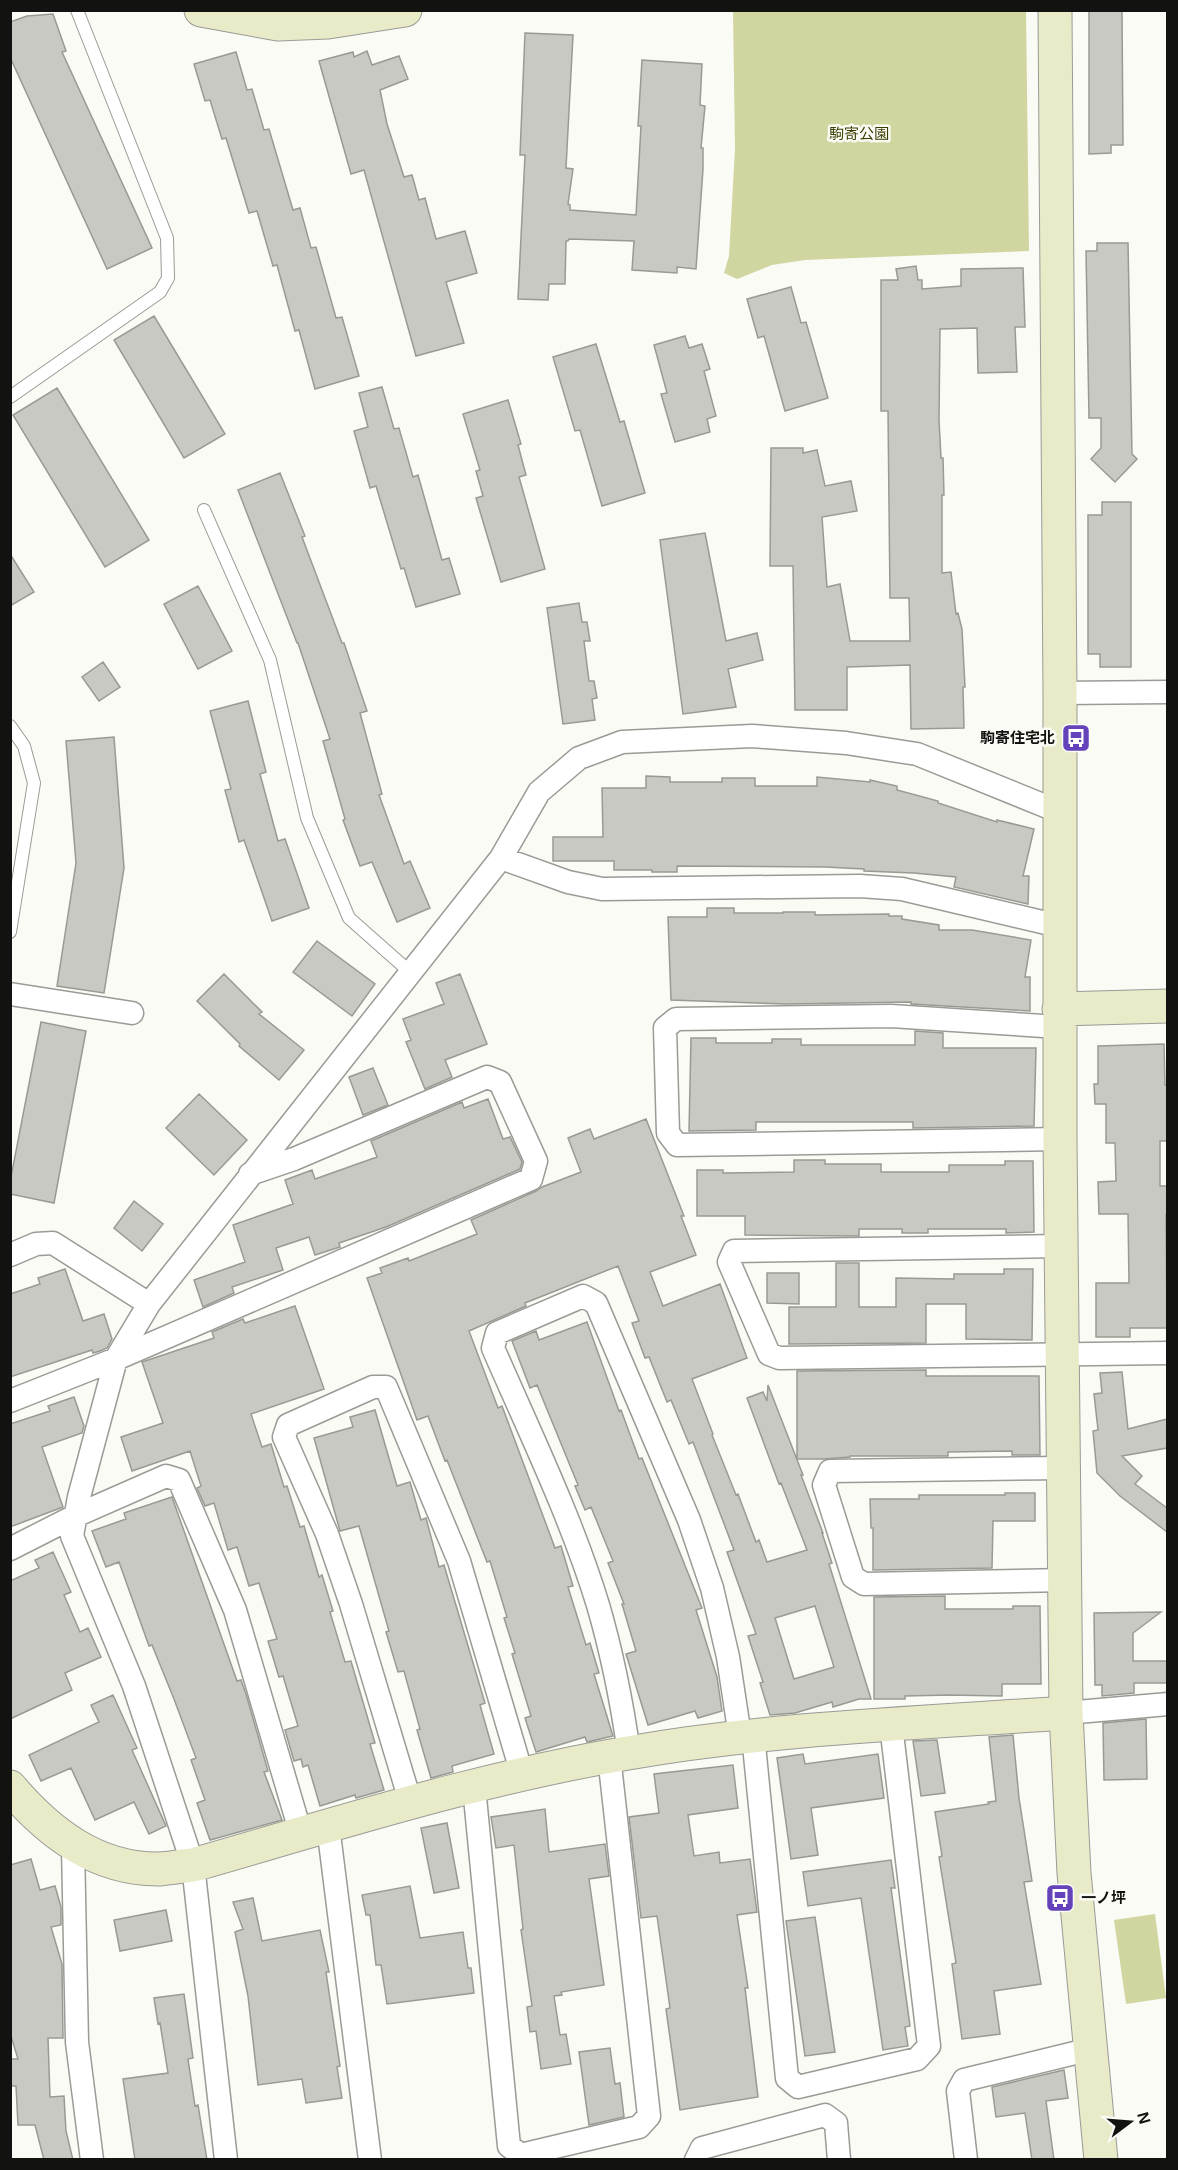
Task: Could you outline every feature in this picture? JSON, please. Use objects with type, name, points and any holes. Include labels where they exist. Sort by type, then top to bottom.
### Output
[{"type":"street","points":[[201,10],[278,24],[328,22],[405,10]]},
{"type":"street","points":[[1055,10],[1060,693],[1059,1018],[1066,1713],[1074,1874],[1101,2160]]},
{"type":"street","points":[[1060,693],[1167,692]]},
{"type":"street","points":[[226,2160],[193,1865],[135,1686],[72,1536],[75,1516],[116,1359],[149,1304],[501,858],[539,792],[579,758],[622,742],[752,736],[846,742],[917,754],[1060,812]]},
{"type":"street","points":[[501,858],[568,882],[602,889],[821,886],[903,889],[1059,926]]},
{"type":"street","points":[[10,994],[132,1013]]},
{"type":"street","points":[[1060,1139],[677,1145],[668,1133],[665,1029],[676,1019],[891,1016],[1059,1018],[1167,1006]]},
{"type":"street","points":[[10,1401],[116,1359],[531,1179],[536,1161],[500,1082],[487,1077],[294,1159],[250,1174]]},
{"type":"street","points":[[10,1255],[36,1244],[53,1243],[149,1304]]},
{"type":"street","points":[[1061,1246],[734,1251],[729,1262],[769,1354],[779,1358],[1167,1353]]},
{"type":"street","points":[[474,1786],[509,2146],[521,2155],[639,2127],[649,2116],[619,1754],[621,1701],[598,1606],[569,1525],[493,1348],[497,1333],[583,1296],[596,1303],[689,1520],[712,1588],[747,1736],[787,2078],[798,2087],[917,2059],[929,2046],[891,1725]]},
{"type":"street","points":[[411,1804],[351,1604],[327,1534],[284,1437],[288,1425],[373,1386],[386,1388],[459,1561],[522,1774]]},
{"type":"street","points":[[1063,1468],[830,1471],[824,1485],[854,1577],[864,1584],[1066,1580]]},
{"type":"street","points":[[10,1549],[75,1516],[166,1476],[179,1480],[235,1610],[315,1830],[370,2160]]},
{"type":"street","points":[[10,1787],[34,1815],[73,1846],[121,1864],[159,1869],[193,1865],[474,1786],[619,1754],[747,1736],[1167,1704]]},
{"type":"street","points":[[73,1846],[77,2042],[92,2160]]},
{"type":"street","points":[[966,2160],[958,2091],[964,2080],[1091,2049]]},
{"type":"street","points":[[696,2160],[702,2148],[825,2115],[836,2123],[839,2160]]},
{"type":"lane","points":[[10,397],[159,292],[168,278],[167,238],[76,10]]},
{"type":"lane","points":[[204,510],[270,660],[307,818],[349,918],[410,972]]},
{"type":"lane","points":[[10,726],[24,746],[34,783],[10,933]]},
{"type":"green space","name":"駒寄公園","points":[[733,11],[1026,11],[1029,251],[805,260],[772,265],[737,279],[724,273],[729,256],[735,149]]},
{"type":"green space","points":[[1155,1914],[1166,1998],[1126,2004],[1114,1920]]},
{"type":"building","points":[[1089,10],[1122,10],[1123,145],[1111,145],[1111,153],[1089,154]]},
{"type":"building","points":[[53,14],[66,51],[62,52],[152,248],[107,269],[10,57],[10,22],[27,16]]},
{"type":"building","points":[[525,33],[573,35],[566,168],[573,169],[568,204],[570,210],[636,215],[642,60],[702,64],[700,105],[705,106],[696,269],[677,267],[677,273],[632,270],[634,241],[569,239],[566,241],[565,284],[549,284],[548,300],[518,299],[525,155],[520,155]]},
{"type":"building","points":[[367,51],[372,65],[399,56],[408,79],[380,90],[387,124],[404,177],[412,175],[419,200],[425,198],[436,239],[465,231],[477,273],[446,282],[464,343],[416,356],[364,170],[351,174],[319,61],[353,52],[354,57]]},
{"type":"building","points":[[236,52],[247,90],[252,89],[264,130],[269,129],[293,210],[300,208],[311,248],[316,247],[336,318],[342,317],[359,376],[315,389],[299,330],[295,331],[277,265],[273,266],[257,211],[249,213],[226,138],[222,139],[210,100],[205,101],[194,64]]},
{"type":"building","points":[[1097,243],[1128,243],[1132,454],[1137,459],[1115,482],[1091,459],[1101,448],[1101,418],[1089,418],[1086,251],[1097,251]]},
{"type":"building","points":[[916,266],[918,280],[922,280],[922,289],[961,286],[961,269],[1023,268],[1025,327],[1015,327],[1017,372],[978,373],[977,328],[940,329],[939,420],[944,495],[942,495],[942,573],[951,572],[956,614],[958,613],[962,629],[965,687],[963,687],[964,728],[911,729],[910,665],[847,667],[847,710],[795,710],[793,566],[770,566],[771,448],[803,448],[803,453],[817,450],[825,486],[851,481],[857,511],[822,517],[827,587],[840,584],[850,641],[910,641],[909,598],[890,598],[888,411],[881,411],[881,280],[898,280],[896,269]]},
{"type":"building","points":[[791,287],[801,323],[806,322],[828,398],[785,411],[764,336],[758,338],[747,299]]},
{"type":"building","points":[[154,316],[225,434],[184,458],[114,340]]},
{"type":"building","points":[[685,336],[689,348],[702,344],[710,369],[704,371],[716,416],[707,419],[710,432],[675,442],[661,394],[667,393],[654,345]]},
{"type":"building","points":[[596,344],[620,422],[624,421],[645,493],[602,506],[580,430],[575,431],[553,357]]},
{"type":"building","points":[[382,387],[394,429],[399,428],[413,477],[418,475],[442,560],[449,558],[460,594],[416,607],[404,568],[401,569],[376,486],[370,488],[354,431],[368,427],[359,393]]},
{"type":"building","points":[[57,388],[149,540],[105,567],[13,415]]},
{"type":"building","points":[[508,400],[521,444],[518,445],[526,475],[519,477],[545,569],[501,582],[476,498],[483,496],[476,471],[480,470],[463,414]]},
{"type":"building","points":[[280,473],[305,536],[302,537],[342,643],[344,643],[367,711],[360,713],[382,794],[379,795],[404,864],[410,861],[430,908],[397,922],[372,862],[360,866],[343,820],[345,819],[323,741],[330,739],[298,643],[238,490]]},
{"type":"building","points":[[1102,502],[1131,502],[1131,667],[1100,667],[1100,654],[1088,654],[1088,515],[1102,515]]},
{"type":"building","points":[[705,533],[726,641],[757,633],[763,660],[728,669],[736,707],[683,714],[660,540]]},
{"type":"building","points":[[10,554],[34,592],[10,606]]},
{"type":"building","points":[[198,586],[232,651],[198,669],[164,604]]},
{"type":"building","points":[[579,603],[582,622],[587,622],[590,641],[584,641],[589,681],[594,681],[597,698],[592,699],[595,720],[563,724],[547,608]]},
{"type":"building","points":[[103,662],[120,687],[99,701],[82,677]]},
{"type":"building","points":[[248,701],[266,772],[260,774],[278,841],[285,839],[309,908],[272,921],[244,840],[239,842],[225,790],[231,789],[210,711]]},
{"type":"building","points":[[114,737],[124,868],[104,993],[57,986],[76,863],[66,741]]},
{"type":"building","points":[[646,776],[670,777],[670,782],[722,782],[722,778],[755,778],[755,786],[817,786],[817,777],[870,782],[870,780],[897,786],[897,790],[938,801],[938,803],[997,822],[997,820],[1034,829],[1023,876],[1029,876],[1028,904],[954,887],[956,877],[914,873],[825,867],[677,866],[677,872],[652,872],[652,870],[614,870],[614,861],[553,861],[553,837],[603,837],[602,788],[646,788]]},
{"type":"building","points":[[707,908],[734,908],[734,913],[889,914],[889,916],[902,916],[902,919],[939,925],[939,930],[972,930],[1031,940],[1025,977],[1030,977],[1030,1011],[911,1004],[911,1002],[787,1004],[671,1000],[668,917],[707,917]]},
{"type":"building","points":[[317,941],[375,984],[352,1016],[293,972]]},
{"type":"building","points":[[224,974],[262,1012],[259,1014],[304,1050],[279,1080],[239,1046],[240,1044],[197,1001]]},
{"type":"building","points":[[460,974],[487,1044],[445,1060],[452,1077],[425,1089],[406,1042],[411,1040],[403,1019],[444,1004],[436,983]]},
{"type":"building","points":[[41,1022],[86,1031],[54,1203],[10,1194],[10,1182]]},
{"type":"building","points":[[915,1031],[943,1033],[943,1048],[1036,1048],[1034,1126],[913,1128],[913,1122],[756,1122],[756,1130],[689,1131],[691,1038],[716,1038],[716,1043],[772,1043],[772,1039],[801,1039],[801,1045],[915,1045]]},
{"type":"building","points":[[1164,1044],[1167,1141],[1160,1141],[1160,1186],[1167,1186],[1167,1328],[1130,1328],[1130,1337],[1096,1337],[1096,1283],[1129,1283],[1128,1214],[1099,1214],[1098,1182],[1116,1181],[1115,1143],[1106,1143],[1106,1104],[1095,1104],[1094,1084],[1098,1084],[1098,1046]]},
{"type":"building","points":[[373,1068],[388,1105],[363,1115],[349,1077]]},
{"type":"building","points":[[199,1094],[247,1140],[214,1175],[166,1128]]},
{"type":"building","points":[[488,1099],[503,1139],[510,1137],[522,1162],[520,1169],[386,1227],[339,1243],[340,1247],[315,1255],[309,1237],[276,1248],[283,1270],[232,1287],[234,1293],[203,1307],[194,1280],[245,1262],[233,1225],[293,1204],[285,1180],[312,1170],[315,1179],[377,1157],[371,1141],[462,1102],[464,1108]]},
{"type":"building","points":[[646,1119],[684,1216],[681,1216],[696,1255],[650,1272],[663,1306],[720,1284],[747,1358],[692,1379],[712,1435],[756,1542],[759,1540],[767,1562],[807,1550],[781,1483],[779,1484],[747,1398],[763,1392],[767,1401],[768,1385],[823,1533],[832,1563],[829,1564],[871,1699],[859,1699],[833,1707],[832,1702],[795,1713],[770,1715],[760,1683],[763,1682],[748,1636],[756,1634],[727,1552],[734,1550],[693,1442],[689,1444],[671,1400],[667,1402],[649,1357],[645,1358],[632,1323],[639,1321],[618,1266],[525,1303],[526,1306],[469,1331],[498,1408],[502,1406],[555,1548],[561,1546],[573,1586],[568,1587],[586,1645],[590,1643],[599,1673],[594,1674],[613,1736],[587,1742],[585,1737],[536,1752],[525,1718],[531,1716],[512,1654],[515,1653],[504,1618],[507,1617],[490,1561],[487,1562],[428,1416],[417,1420],[367,1278],[382,1273],[380,1268],[408,1258],[409,1261],[477,1234],[471,1220],[542,1187],[581,1172],[568,1138],[590,1129],[594,1139]],"holes":[[[815,1606],[834,1667],[794,1679],[775,1618]]]},
{"type":"building","points":[[794,1160],[825,1160],[825,1164],[881,1164],[881,1172],[949,1172],[949,1165],[1005,1165],[1005,1161],[1033,1161],[1034,1232],[1006,1233],[1006,1229],[928,1229],[928,1233],[902,1233],[902,1229],[859,1229],[859,1236],[745,1235],[745,1216],[697,1216],[697,1170],[723,1170],[723,1173],[794,1172]]},
{"type":"building","points":[[134,1201],[163,1224],[142,1251],[114,1228]]},
{"type":"building","points":[[836,1263],[859,1263],[859,1307],[896,1307],[896,1278],[954,1279],[954,1274],[1004,1274],[1004,1269],[1033,1269],[1032,1340],[966,1339],[966,1304],[926,1304],[926,1343],[789,1344],[789,1307],[836,1307]]},
{"type":"building","points":[[65,1269],[83,1321],[104,1314],[112,1339],[107,1348],[100,1351],[93,1353],[92,1350],[10,1377],[10,1294],[40,1284],[38,1278]]},
{"type":"building","points":[[767,1273],[799,1273],[799,1304],[767,1303]]},
{"type":"building","points":[[295,1306],[324,1389],[251,1414],[262,1447],[271,1444],[284,1487],[287,1486],[300,1527],[304,1526],[319,1577],[322,1575],[345,1662],[351,1661],[375,1743],[370,1744],[384,1790],[356,1798],[355,1795],[320,1806],[308,1765],[303,1767],[301,1759],[294,1761],[285,1730],[298,1726],[283,1676],[279,1677],[268,1641],[277,1639],[259,1583],[249,1586],[237,1547],[228,1550],[214,1503],[205,1506],[197,1488],[201,1486],[190,1451],[132,1471],[121,1437],[163,1423],[142,1362],[214,1338],[212,1332],[243,1319],[245,1323]]},
{"type":"building","points":[[587,1322],[619,1411],[621,1410],[639,1459],[642,1458],[702,1608],[696,1610],[717,1677],[722,1711],[698,1718],[695,1711],[648,1725],[626,1654],[636,1651],[622,1604],[624,1604],[608,1563],[613,1561],[591,1507],[585,1510],[575,1486],[578,1485],[537,1385],[530,1388],[512,1341],[536,1331],[539,1340]]},
{"type":"building","points":[[926,1370],[926,1376],[1039,1376],[1040,1455],[1012,1455],[1012,1451],[948,1452],[948,1456],[850,1456],[797,1459],[797,1371]]},
{"type":"building","points":[[1122,1372],[1128,1429],[1167,1419],[1167,1448],[1122,1456],[1142,1476],[1135,1484],[1167,1508],[1167,1532],[1120,1496],[1097,1473],[1093,1431],[1098,1430],[1094,1394],[1102,1393],[1100,1373]]},
{"type":"building","points":[[74,1397],[84,1426],[82,1433],[42,1447],[63,1507],[10,1527],[10,1424],[50,1411],[48,1406]]},
{"type":"building","points":[[375,1410],[397,1486],[410,1482],[421,1520],[426,1518],[439,1567],[444,1565],[485,1703],[480,1705],[494,1754],[452,1766],[453,1772],[431,1778],[417,1730],[420,1729],[404,1671],[398,1672],[386,1632],[389,1631],[359,1526],[340,1531],[314,1438],[353,1427],[350,1417]]},
{"type":"building","points":[[1005,1493],[1035,1493],[1035,1521],[993,1521],[992,1568],[873,1570],[870,1499],[919,1499],[919,1495],[1005,1495]]},
{"type":"building","points":[[172,1497],[237,1681],[241,1680],[246,1694],[268,1771],[264,1772],[282,1820],[210,1840],[197,1803],[205,1800],[191,1760],[196,1758],[174,1699],[152,1645],[149,1646],[119,1562],[106,1567],[92,1531],[126,1519],[124,1513]]},
{"type":"building","points":[[53,1552],[71,1592],[64,1595],[80,1632],[88,1628],[101,1657],[65,1673],[72,1690],[10,1719],[10,1581],[39,1568],[35,1560]]},
{"type":"building","points":[[945,1596],[945,1609],[1013,1609],[1013,1606],[1040,1606],[1041,1684],[1002,1684],[1002,1696],[905,1696],[905,1699],[874,1699],[874,1597]]},
{"type":"building","points":[[1161,1612],[1133,1633],[1133,1661],[1167,1661],[1167,1683],[1134,1683],[1134,1693],[1102,1696],[1102,1685],[1095,1685],[1094,1613]]},
{"type":"building","points":[[113,1695],[137,1748],[132,1750],[166,1826],[149,1834],[134,1802],[95,1820],[71,1768],[41,1781],[29,1755],[99,1722],[91,1705]]},
{"type":"building","points":[[1146,1719],[1147,1779],[1104,1780],[1103,1723]]},
{"type":"building","points":[[1013,1735],[1019,1798],[1032,1881],[1024,1882],[1041,1984],[994,1991],[1000,2034],[962,2039],[952,1964],[956,1963],[939,1857],[942,1856],[935,1812],[996,1801],[989,1737]]},
{"type":"building","points":[[937,1740],[945,1793],[921,1796],[913,1741]]},
{"type":"building","points":[[803,1754],[805,1764],[878,1754],[884,1798],[811,1808],[818,1855],[791,1859],[777,1758]]},
{"type":"building","points":[[733,1765],[738,1808],[688,1815],[694,1856],[719,1852],[720,1863],[750,1859],[757,1912],[737,1915],[748,1988],[745,1988],[758,2097],[680,2110],[666,2009],[670,2008],[657,1916],[641,1918],[629,1817],[659,1813],[654,1774]]},
{"type":"building","points":[[545,1809],[549,1852],[605,1844],[609,1876],[589,1879],[604,1985],[561,1992],[562,1995],[554,1996],[560,2035],[566,2034],[571,2064],[541,2069],[536,2031],[530,2032],[527,2007],[532,2006],[521,1930],[523,1929],[514,1845],[496,1848],[491,1817]]},
{"type":"building","points":[[447,1823],[459,1888],[434,1893],[421,1828]]},
{"type":"building","points":[[31,1859],[40,1890],[55,1886],[61,1907],[61,1925],[51,1927],[62,1964],[63,2038],[48,2038],[50,2097],[64,2096],[66,2131],[73,2160],[44,2160],[35,2125],[18,2125],[16,2086],[10,2086],[10,2059],[18,2059],[10,2033],[10,1865]]},
{"type":"building","points":[[891,1860],[895,1888],[891,1888],[910,2026],[905,2027],[908,2046],[883,2050],[861,1898],[808,1906],[803,1872]]},
{"type":"building","points":[[410,1886],[420,1938],[463,1932],[474,1993],[387,2004],[381,1965],[376,1965],[370,1915],[366,1915],[362,1895]]},
{"type":"building","points":[[253,1898],[262,1941],[320,1930],[329,1972],[326,1972],[340,2066],[337,2067],[342,2098],[306,2103],[302,2079],[258,2085],[248,1996],[235,1932],[243,1929],[233,1902]]},
{"type":"building","points":[[166,1910],[172,1941],[120,1951],[114,1920]]},
{"type":"building","points":[[815,1917],[835,2052],[805,2056],[786,1921]]},
{"type":"building","points":[[184,1994],[193,2058],[188,2059],[195,2106],[198,2105],[207,2160],[135,2160],[123,2079],[168,2073],[154,1998]]},
{"type":"building","points":[[610,2048],[615,2084],[620,2083],[624,2117],[589,2125],[579,2052]]},
{"type":"building","points":[[1064,2070],[1068,2098],[1046,2101],[1054,2160],[1032,2160],[1025,2113],[996,2117],[992,2087]]},
{"type":"place","name":"駒寄住宅北","points":[[1076,738]]},
{"type":"place","name":"一ノ坪","points":[[1060,1898]]}]
